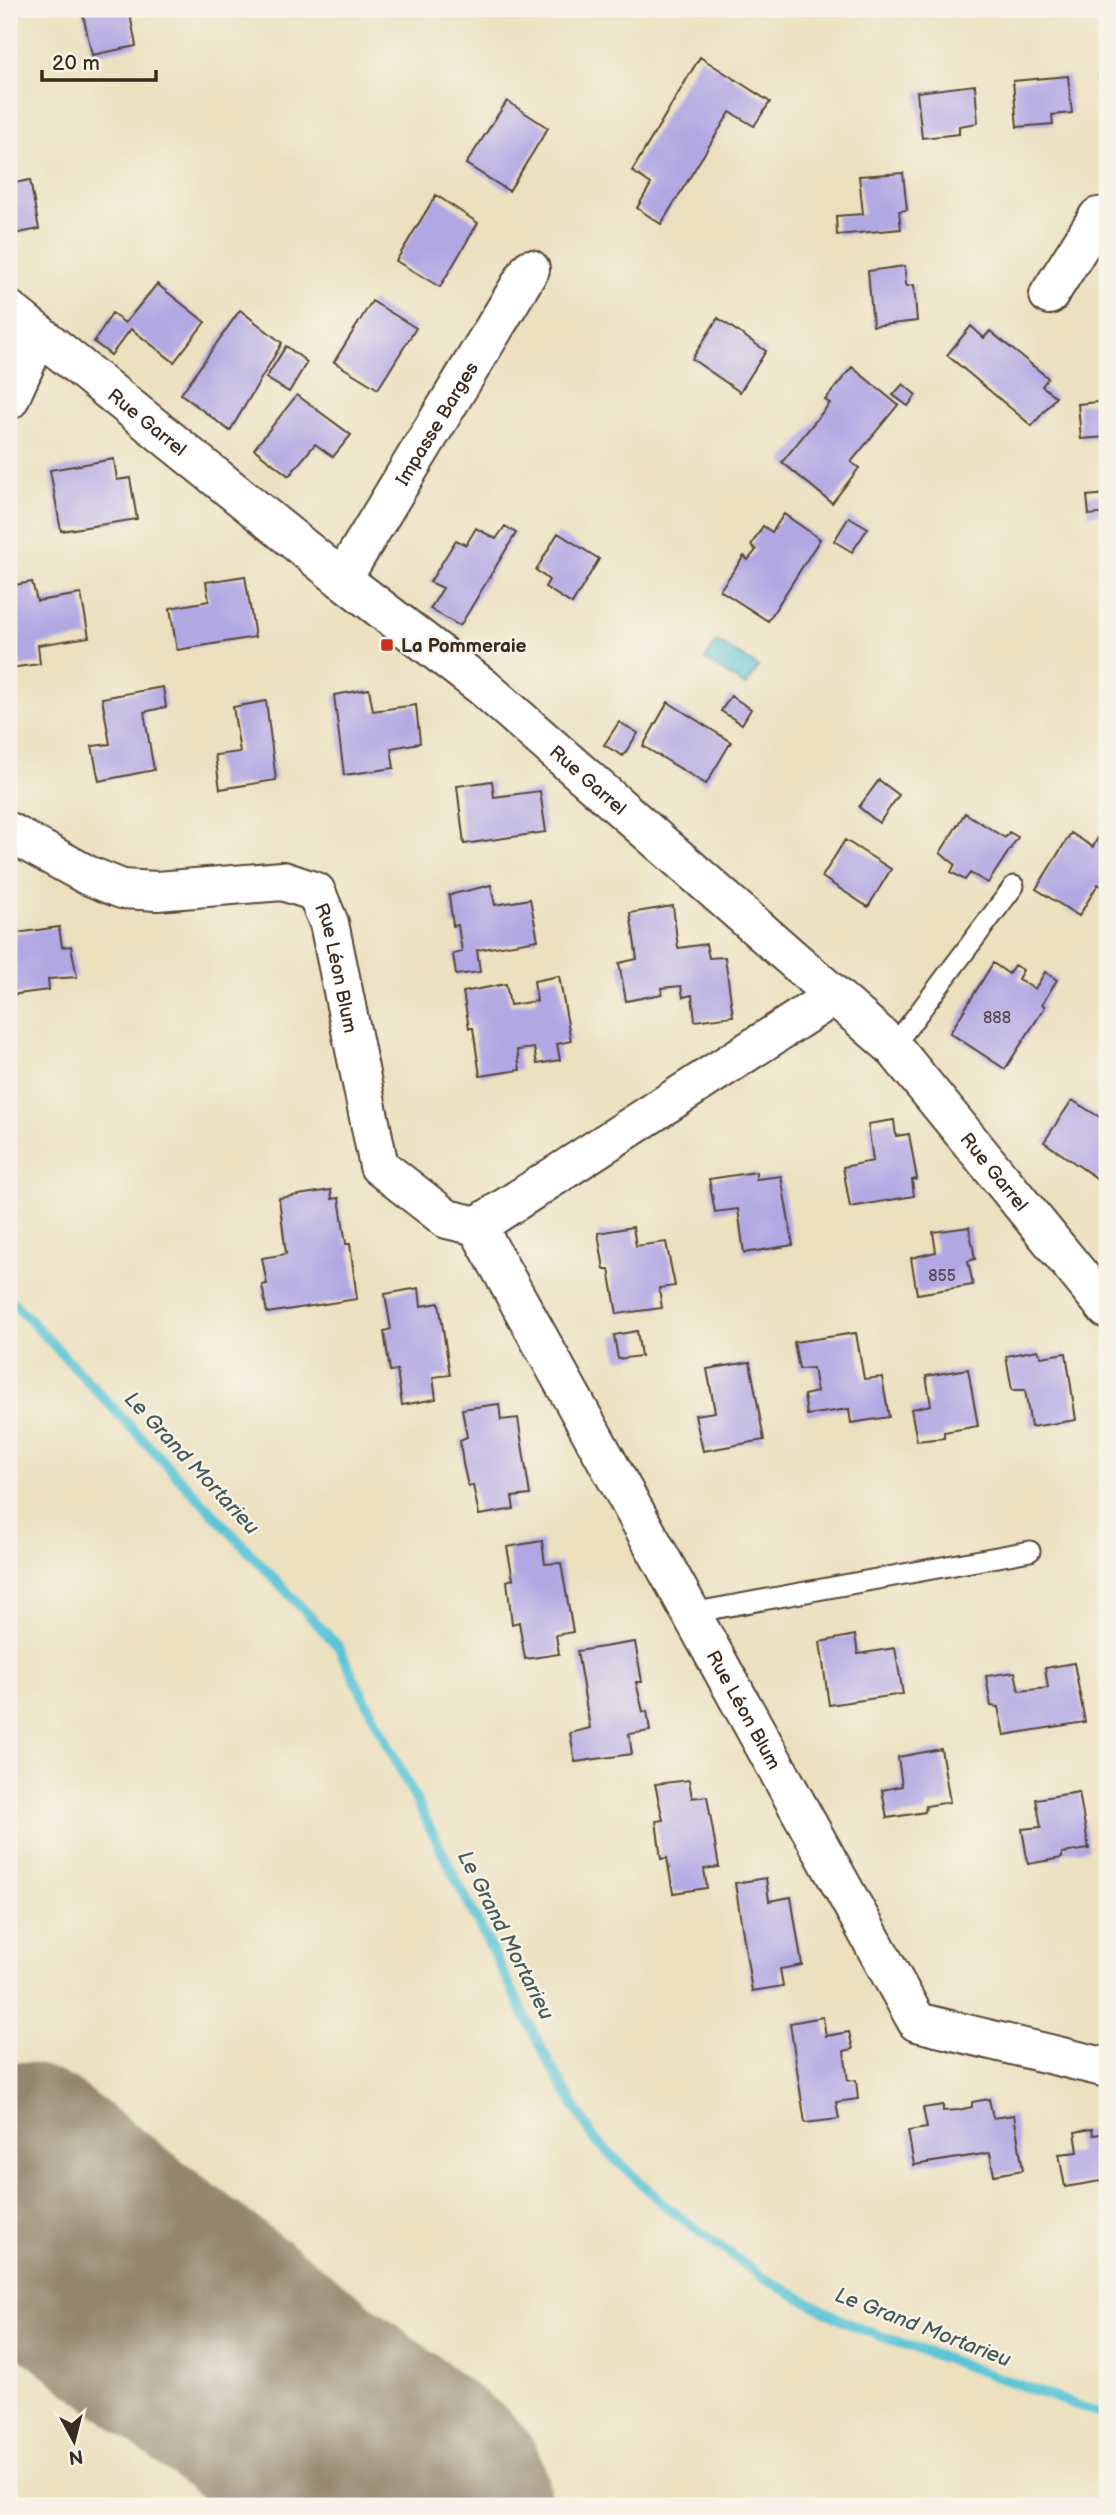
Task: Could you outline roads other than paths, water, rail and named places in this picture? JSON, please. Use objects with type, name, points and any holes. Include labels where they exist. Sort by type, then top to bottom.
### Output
[{"type":"street","points":[[1049,295],[1098,217],[1107,216]]},
{"type":"street","name":"Impasse Barges","points":[[342,579],[530,269]]},
{"type":"street","name":"Rue Garrel","points":[[9,310],[342,579],[483,687],[893,1047],[1107,1309]]},
{"type":"street","points":[[9,400],[39,334]]},
{"type":"street","name":"Rue Léon Blum","points":[[9,832],[87,875],[122,889],[157,891],[283,881],[316,892],[329,923],[379,1166],[447,1219],[477,1226],[917,2022],[1107,2068]]},
{"type":"street","points":[[477,1226],[817,1007],[831,994]]},
{"type":"lane","points":[[893,1047],[1014,886]]},
{"type":"lane","points":[[691,1613],[1030,1551]]},
{"type":"water","points":[[717,641],[758,667],[746,686],[705,660]]},
{"type":"waterway","name":"Le Grand Mortarieu","points":[[9,1298],[338,1646],[550,2065],[595,2140],[669,2209],[763,2278],[853,2326],[1107,2416]]},
{"type":"place","name":"La Pommeraie","points":[[387,645]]}]
